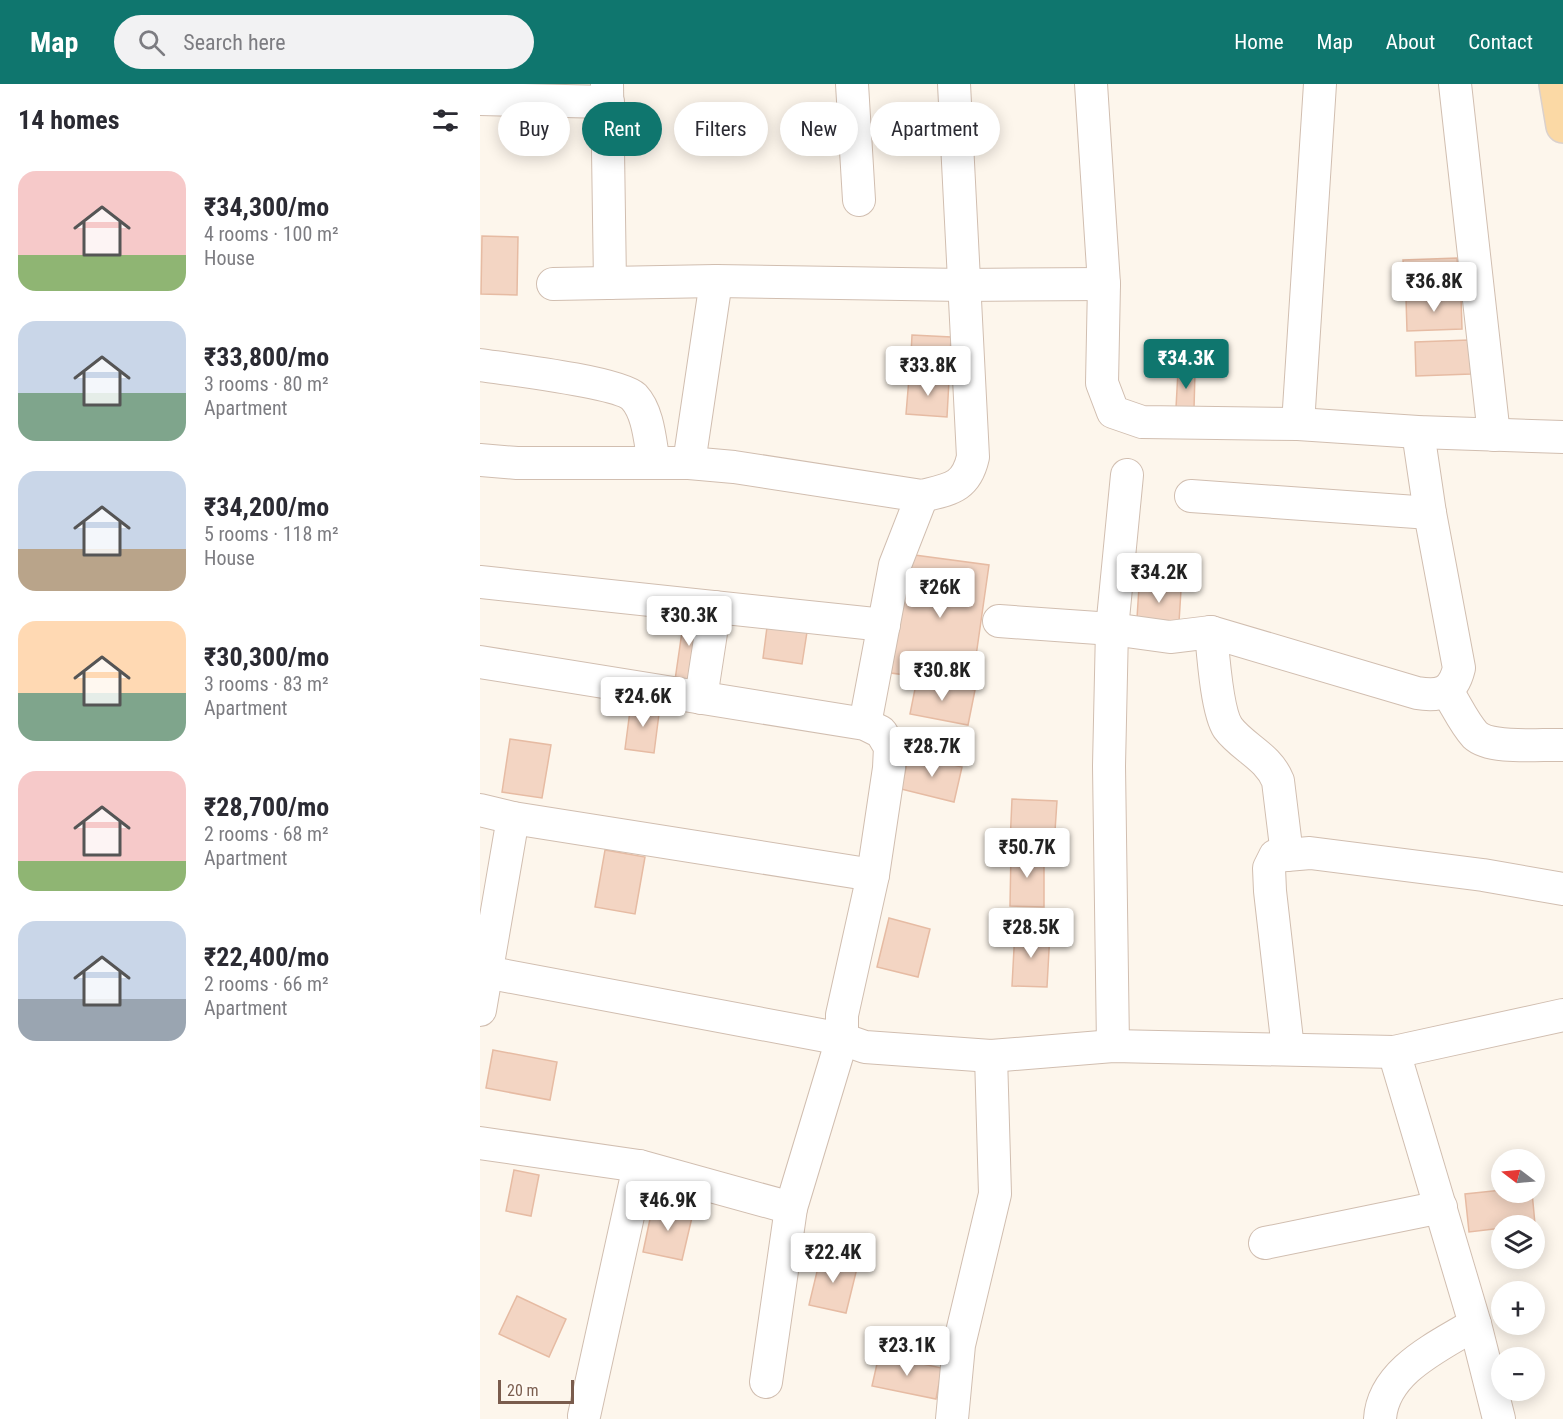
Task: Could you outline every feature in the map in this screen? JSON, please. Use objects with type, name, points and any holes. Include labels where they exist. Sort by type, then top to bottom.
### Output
[{"type":"main road","points":[[1556,84],[1563,126]]},
{"type":"street","points":[[852,84],[860,200]]},
{"type":"street","points":[[480,460],[517,463],[688,463],[734,467],[922,496],[945,490],[960,482],[969,472],[973,457],[954,84]]},
{"type":"street","points":[[1091,84],[1104,284],[1102,383],[1113,412],[1142,422],[1298,424],[1563,438]]},
{"type":"street","points":[[1298,424],[1320,84]]},
{"type":"street","points":[[1455,84],[1494,435]]},
{"type":"street","points":[[480,99],[608,93],[610,283]]},
{"type":"street","points":[[688,463],[716,281]]},
{"type":"street","points":[[553,284],[716,281],[963,285],[1104,284]]},
{"type":"street","points":[[480,365],[590,382],[616,389],[633,397],[644,413],[654,463]]},
{"type":"street","points":[[999,621],[1112,629],[1170,637],[1210,632],[1416,693],[1432,696],[1447,691],[1456,680],[1459,668],[1430,513],[1418,432]]},
{"type":"street","points":[[1113,1046],[1109,766],[1112,629],[1127,475]]},
{"type":"street","points":[[866,724],[895,565],[922,496]]},
{"type":"street","points":[[1191,496],[1430,513]]},
{"type":"street","points":[[480,582],[884,625]]},
{"type":"street","points":[[701,698],[715,607]]},
{"type":"street","points":[[1210,632],[1221,711],[1226,726],[1273,770],[1278,781],[1287,855]]},
{"type":"street","points":[[480,662],[866,724],[881,732],[890,747],[873,875],[842,1015],[842,1039],[791,1208],[766,1382]]},
{"type":"street","points":[[1447,691],[1476,735],[1485,742],[1563,745]]},
{"type":"street","points":[[480,810],[513,818],[873,875]]},
{"type":"street","points":[[480,1010],[484,972],[513,818]]},
{"type":"street","points":[[1288,1049],[1269,868],[1275,856],[1321,854],[1483,875],[1563,889]]},
{"type":"street","points":[[484,972],[842,1039],[865,1047],[991,1056],[1113,1046],[1394,1052],[1563,1015]]},
{"type":"street","points":[[1394,1052],[1475,1324],[1499,1419]]},
{"type":"street","points":[[952,1419],[959,1345],[995,1194],[991,1056]]},
{"type":"street","points":[[480,1143],[639,1166],[791,1208]]},
{"type":"street","points":[[584,1416],[639,1166]]},
{"type":"street","points":[[1265,1244],[1441,1207]]},
{"type":"street","points":[[1380,1419],[1388,1394],[1401,1374],[1475,1324]]},
{"type":"building","points":[[482,236],[518,237],[517,295],[481,294]]},
{"type":"building","points":[[1457,258],[1459,292],[1405,294],[1403,260]]},
{"type":"building","points":[[1461,296],[1462,329],[1407,331],[1406,298]]},
{"type":"building","points":[[912,335],[951,337],[949,376],[910,375]]},
{"type":"building","points":[[1469,340],[1471,374],[1416,376],[1415,342]]},
{"type":"building","points":[[1178,371],[1195,372],[1194,409],[1176,408]]},
{"type":"building","points":[[909,378],[949,380],[947,417],[906,414]]},
{"type":"building","points":[[907,554],[989,565],[972,684],[891,673]]},
{"type":"building","points":[[1139,587],[1181,590],[1179,622],[1137,618]]},
{"type":"building","points":[[685,611],[703,614],[693,682],[675,680]]},
{"type":"building","points":[[767,627],[807,632],[802,664],[763,658]]},
{"type":"building","points":[[917,679],[975,690],[968,725],[910,714]]},
{"type":"building","points":[[631,703],[660,706],[654,753],[625,749]]},
{"type":"building","points":[[510,739],[551,745],[542,798],[502,792]]},
{"type":"building","points":[[909,755],[962,767],[954,802],[901,789]]},
{"type":"building","points":[[1012,799],[1057,801],[1054,846],[1010,844]]},
{"type":"building","points":[[605,850],[645,857],[635,914],[595,907]]},
{"type":"building","points":[[1011,852],[1044,852],[1044,907],[1010,906]]},
{"type":"building","points":[[889,918],[930,929],[918,977],[877,967]]},
{"type":"building","points":[[1015,930],[1050,932],[1047,987],[1012,986]]},
{"type":"building","points":[[493,1050],[557,1062],[550,1100],[486,1088]]},
{"type":"building","points":[[514,1170],[539,1175],[531,1216],[506,1211]]},
{"type":"building","points":[[1491,1191],[1491,1203],[1533,1203],[1534,1215],[1491,1215],[1491,1229],[1469,1232],[1465,1194]]},
{"type":"building","points":[[653,1205],[693,1213],[682,1260],[643,1252]]},
{"type":"building","points":[[821,1255],[858,1264],[846,1313],[809,1305]]},
{"type":"building","points":[[517,1296],[566,1319],[549,1357],[499,1334]]},
{"type":"building","points":[[879,1355],[942,1368],[936,1399],[872,1386]]}]
